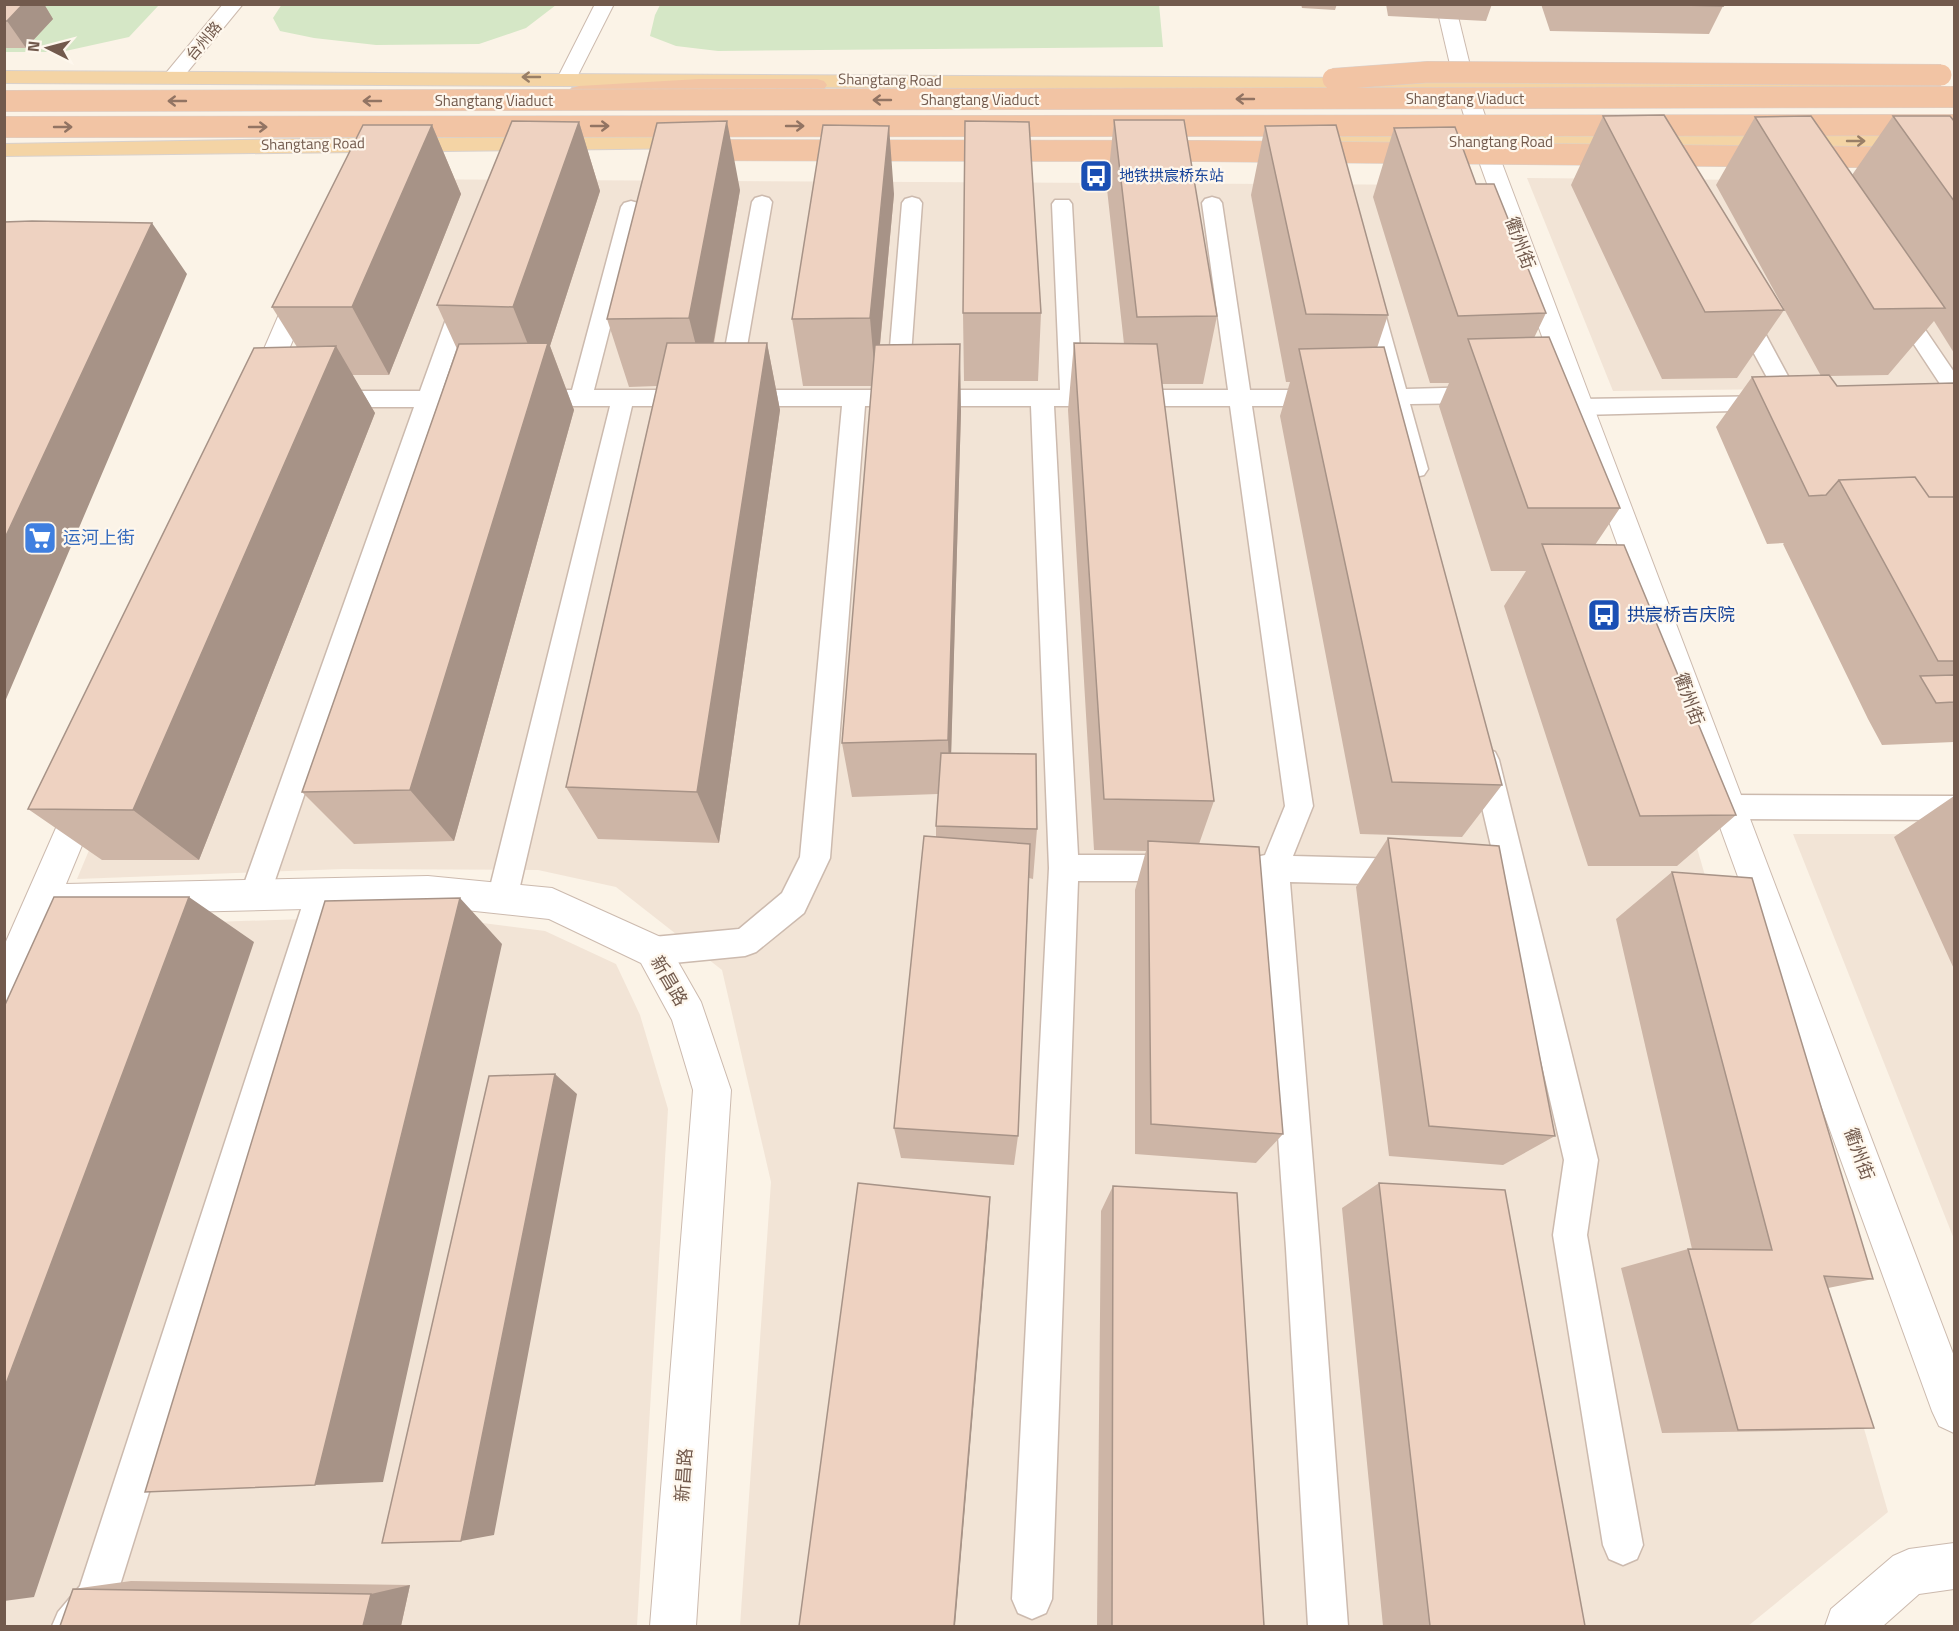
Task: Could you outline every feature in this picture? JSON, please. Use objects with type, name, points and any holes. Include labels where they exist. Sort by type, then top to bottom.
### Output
[{"type":"highway","points":[[402,101],[699,85],[1257,84],[1428,72],[1954,75]]},
{"type":"highway","name":"Shangtang Viaduct","points":[[4,102],[1954,97]]},
{"type":"highway","name":"Shangtang Viaduct","points":[[4,128],[1954,124]]},
{"type":"highway","points":[[396,127],[665,150],[1201,151],[1954,158]]},
{"type":"main road","name":"Shangtang Road","points":[[4,77],[568,77],[1465,86],[1954,87]]},
{"type":"main road","name":"Shangtang Road","points":[[4,150],[363,144],[1954,142]]},
{"type":"street","name":"台州路","points":[[173,77],[234,4]]},
{"type":"street","points":[[568,77],[605,4]]},
{"type":"street","name":"衢州街","points":[[1446,4],[1465,86],[1569,398],[1729,807],[1954,1411]]},
{"type":"street","points":[[350,176],[363,144]]},
{"type":"street","points":[[262,403],[314,261]]},
{"type":"street","points":[[4,988],[98,769]]},
{"type":"street","name":"新昌路","points":[[42,900],[428,891],[552,904],[653,951],[688,1014],[712,1090],[673,1626]]},
{"type":"street","points":[[1848,1626],[1909,1572],[1954,1566]]},
{"type":"lane","points":[[726,398],[762,202]]},
{"type":"lane","points":[[897,397],[912,202]]},
{"type":"lane","points":[[1212,203],[1299,806],[1274,868],[1303,1249],[1328,1626]]},
{"type":"lane","points":[[1032,1599],[1064,868],[1057,398],[1062,204]]},
{"type":"lane","points":[[581,398],[631,207]]},
{"type":"lane","points":[[1365,276],[1421,492]]},
{"type":"lane","points":[[255,895],[471,277]]},
{"type":"lane","points":[[1887,289],[1954,388]]},
{"type":"lane","points":[[1730,290],[1791,402]]},
{"type":"lane","points":[[1364,398],[1504,394]]},
{"type":"lane","points":[[1931,398],[1954,397]]},
{"type":"lane","points":[[502,899],[623,398]]},
{"type":"lane","points":[[653,951],[746,942],[793,903],[815,858],[854,398]]},
{"type":"lane","points":[[302,399],[1341,398]]},
{"type":"lane","points":[[1569,398],[1814,401]]},
{"type":"lane","points":[[1479,736],[1501,875],[1581,1160],[1570,1235],[1623,1545]]},
{"type":"lane","points":[[1729,807],[1954,808]]},
{"type":"lane","points":[[1064,868],[1274,868],[1429,873]]},
{"type":"lane","points":[[72,1626],[96,1598],[321,894]]},
{"type":"shaded area","points":[[1527,178],[1954,182],[1954,387],[1613,391]]},
{"type":"shaded area","points":[[370,179],[1461,185],[1689,820],[1888,1512],[1748,1626],[740,1626],[771,1182],[722,970],[616,887],[538,870],[343,869],[77,879]]},
{"type":"shaded area","points":[[1793,834],[1954,834],[1954,1239]]},
{"type":"shaded area","points":[[420,915],[545,931],[616,964],[640,1015],[668,1109],[637,1626],[5,1626],[5,1081],[66,927]]},
{"type":"green space","points":[[282,4],[556,5],[526,28],[479,44],[376,45],[314,38],[280,31],[273,18]]},
{"type":"green space","points":[[1159,4],[1163,47],[718,51],[676,46],[650,36],[660,5]]},
{"type":"green space","points":[[4,5],[159,5],[129,37],[61,52],[5,52]]},
{"type":"building","points":[[4,4],[23,4],[7,21],[4,21]]},
{"type":"building","points":[[1635,4],[1722,4],[1723,6]]},
{"type":"building","points":[[1664,115],[1784,310],[1705,312],[1603,116]]},
{"type":"building","points":[[1811,116],[1945,308],[1874,309],[1755,117]]},
{"type":"building","points":[[1893,116],[1950,116],[1954,121],[1954,201]]},
{"type":"building","points":[[1114,120],[1184,120],[1217,316],[1137,317]]},
{"type":"building","points":[[512,121],[579,122],[513,307],[437,305]]},
{"type":"building","points":[[727,121],[689,318],[607,319],[657,123]]},
{"type":"building","points":[[965,121],[1029,122],[1041,313],[963,313]]},
{"type":"building","points":[[363,125],[432,125],[352,307],[272,307]]},
{"type":"building","points":[[823,125],[889,126],[870,318],[792,319]]},
{"type":"building","points":[[1336,125],[1388,315],[1306,314],[1265,126]]},
{"type":"building","points":[[1455,127],[1476,184],[1494,184],[1546,313],[1458,316],[1394,128]]},
{"type":"building","points":[[4,222],[152,223],[4,540]]},
{"type":"building","points":[[1549,337],[1620,508],[1528,508],[1468,339]]},
{"type":"building","points":[[548,343],[410,790],[302,792],[459,344]]},
{"type":"building","points":[[667,343],[767,343],[697,792],[566,787]]},
{"type":"building","points":[[1074,343],[1157,344],[1214,801],[1104,799]]},
{"type":"building","points":[[960,344],[948,740],[842,743],[875,345]]},
{"type":"building","points":[[336,346],[133,810],[28,809],[254,348]]},
{"type":"building","points":[[1384,347],[1502,785],[1392,782],[1299,349]]},
{"type":"building","points":[[1829,375],[1837,386],[1954,383],[1954,497],[1929,497],[1915,477],[1839,480],[1826,495],[1809,496],[1752,377]]},
{"type":"building","points":[[1915,477],[1929,497],[1954,497],[1954,661],[1938,661],[1839,480]]},
{"type":"building","points":[[1542,544],[1624,545],[1736,815],[1640,816]]},
{"type":"building","points":[[1954,675],[1954,702],[1936,703],[1920,676]]},
{"type":"building","points":[[941,753],[1036,754],[1037,829],[936,826]]},
{"type":"building","points":[[924,836],[1030,844],[1018,1136],[894,1128]]},
{"type":"building","points":[[1388,838],[1499,846],[1555,1136],[1429,1126]]},
{"type":"building","points":[[1148,841],[1259,847],[1283,1134],[1151,1124]]},
{"type":"building","points":[[1672,872],[1752,878],[1873,1279],[1824,1276],[1874,1428],[1738,1430],[1688,1249],[1772,1250]]},
{"type":"building","points":[[54,897],[189,897],[4,1389],[4,1007]]},
{"type":"building","points":[[460,898],[315,1485],[145,1492],[325,901]]},
{"type":"building","points":[[555,1074],[461,1541],[382,1543],[489,1076]]},
{"type":"building","points":[[858,1183],[990,1197],[954,1626],[799,1626]]},
{"type":"building","points":[[1379,1183],[1505,1190],[1585,1626],[1430,1626]]},
{"type":"building","points":[[1113,1186],[1237,1193],[1264,1626],[1112,1626]]},
{"type":"building","points":[[73,1589],[371,1594],[363,1626],[60,1626]]},
{"type":"place","name":"地铁拱宸桥东站","points":[[1096,176]]},
{"type":"place","name":"运河上街","points":[[40,538]]},
{"type":"place","name":"拱宸桥吉庆院","points":[[1604,615]]}]
